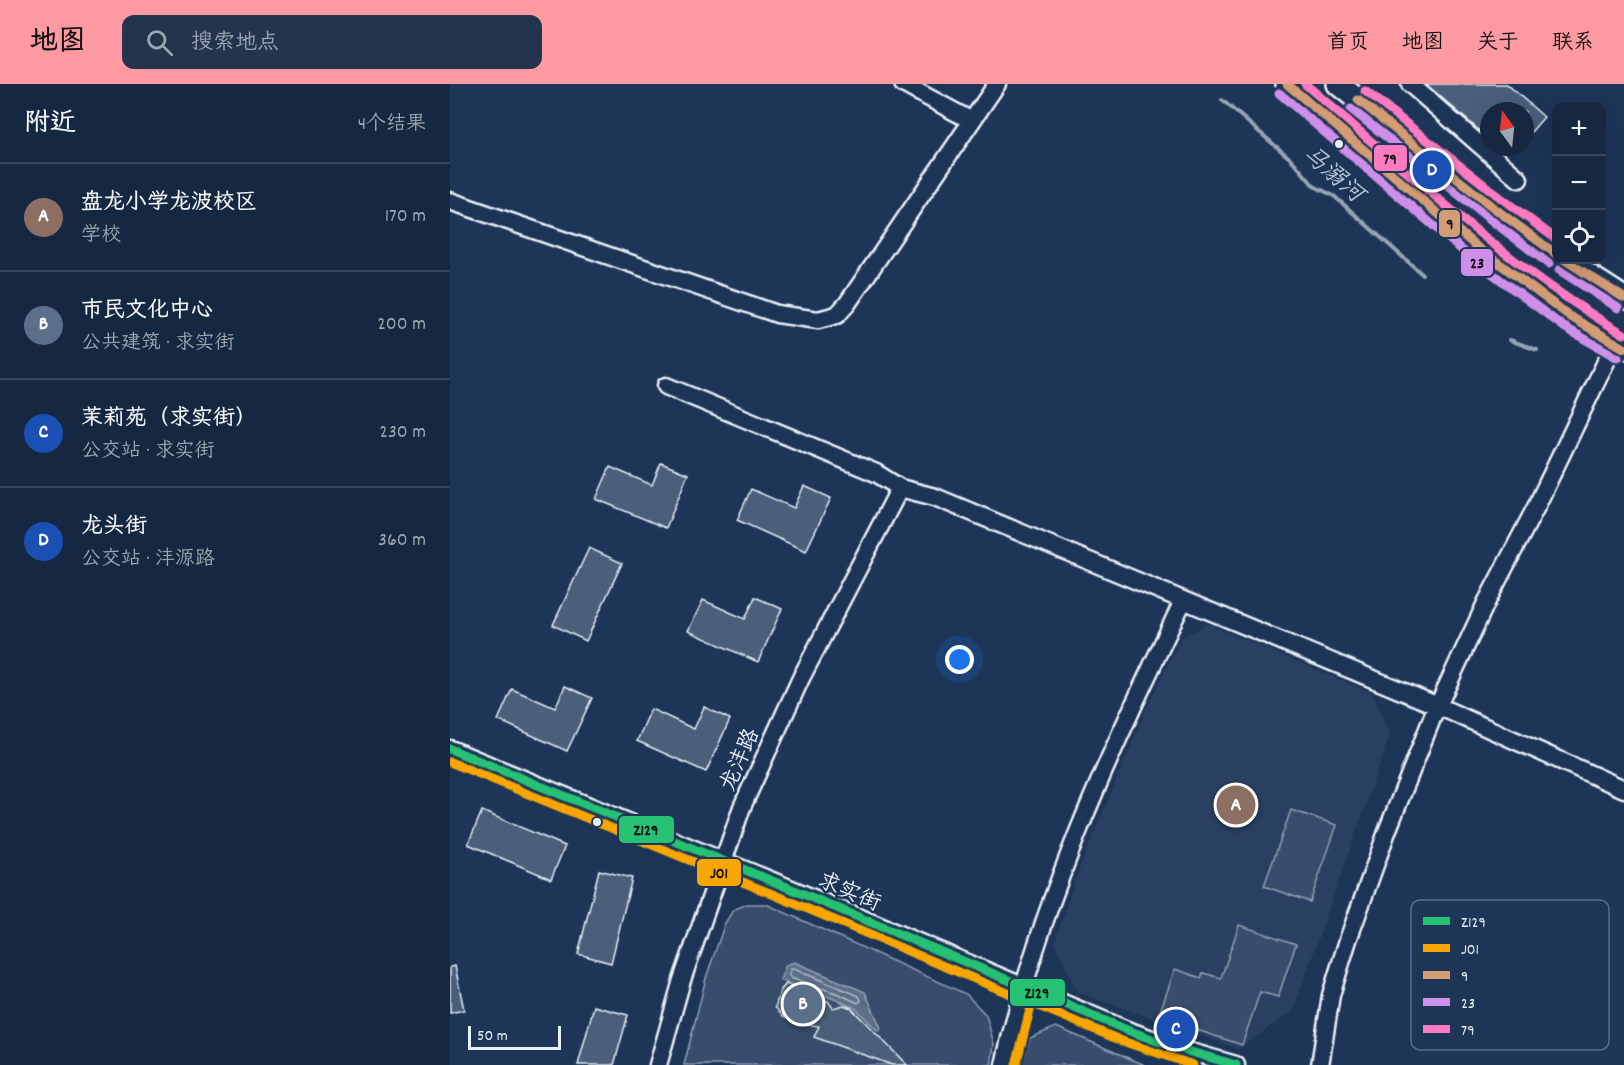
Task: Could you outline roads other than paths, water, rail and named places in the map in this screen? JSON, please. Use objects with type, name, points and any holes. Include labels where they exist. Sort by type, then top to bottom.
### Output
[{"type":"main road","points":[[1287,84],[1477,247],[1571,316],[1620,345]]},
{"type":"main road","points":[[1338,84],[1494,208],[1552,250]]},
{"type":"main road","points":[[1572,264],[1622,292]]},
{"type":"street","points":[[903,84],[972,121]]},
{"type":"street","points":[[450,201],[777,314],[818,320],[837,315],[847,304],[997,84]]},
{"type":"street","points":[[1410,84],[1520,179]]},
{"type":"street","points":[[1320,1065],[1331,995],[1348,940],[1388,829],[1438,706],[1487,601],[1620,345]]},
{"type":"street","points":[[666,386],[876,473],[900,488],[935,497],[1438,706],[1624,789]]},
{"type":"street","name":"龙沣路","points":[[658,1065],[682,980],[742,807],[772,738],[900,488]]},
{"type":"street","points":[[1004,1065],[1023,987],[1073,843],[1104,770],[1183,601]]},
{"type":"street","name":"求实街","points":[[450,749],[1127,1030],[1177,1048],[1236,1065]]},
{"type":"water","points":[[794,962],[865,992],[881,1028],[878,1031],[855,1008],[780,980],[786,965]]},
{"type":"waterway","name":"马溺河","points":[[1222,100],[1292,160],[1314,186],[1334,196],[1422,274]]},
{"type":"waterway","name":"马溺河","points":[[1510,340],[1537,350]]},
{"type":"place","name":"龙头街","points":[[1432,170]]},
{"type":"place","name":"盘龙小学龙波校区","points":[[1236,805]]},
{"type":"place","name":"市民文化中心","points":[[803,1004]]},
{"type":"place","name":"茉莉苑（求实街）","points":[[1176,1029]]}]
